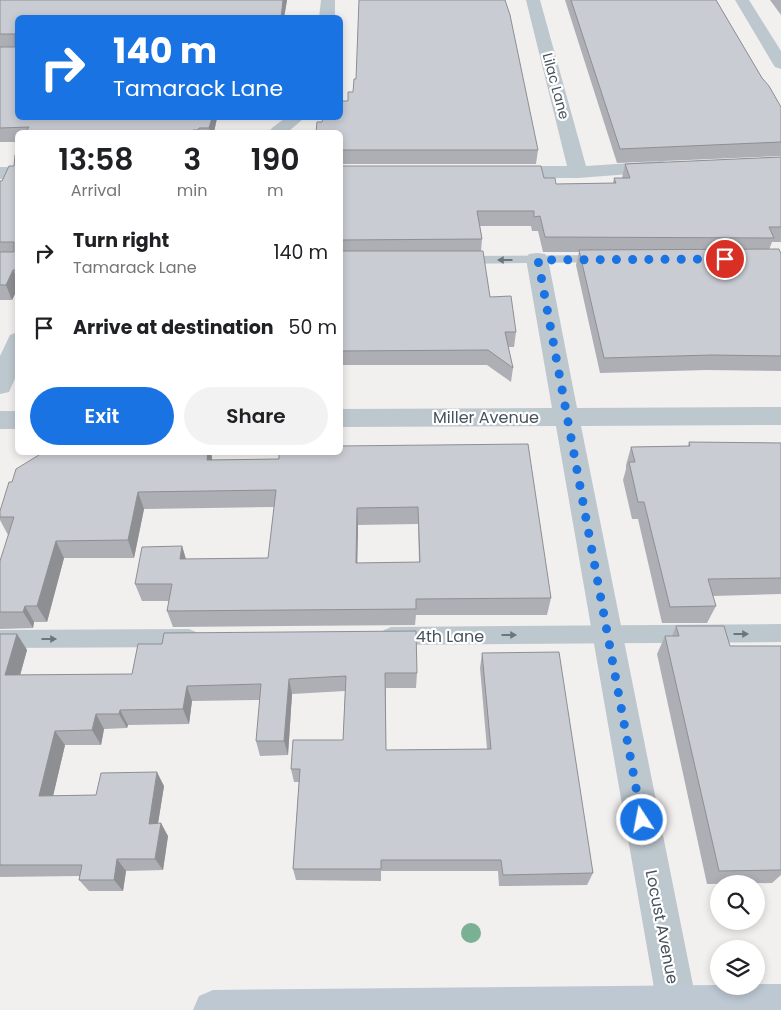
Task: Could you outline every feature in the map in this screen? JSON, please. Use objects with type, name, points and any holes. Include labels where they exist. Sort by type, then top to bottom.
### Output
[{"type":"main road","points":[[212,1010],[781,1004]]},
{"type":"street","points":[[326,15],[328,0]]},
{"type":"street","name":"Lilac Lane","points":[[533,0],[578,172]]},
{"type":"street","points":[[742,0],[781,64]]},
{"type":"street","points":[[280,130],[292,120]]},
{"type":"street","points":[[489,172],[578,172],[684,166]]},
{"type":"street","points":[[0,173],[15,173]]},
{"type":"street","name":"Locust Avenue","points":[[538,260],[677,1005]]},
{"type":"street","points":[[0,386],[15,348]]},
{"type":"street","name":"Miller Avenue","points":[[343,418],[781,416]]},
{"type":"street","points":[[0,420],[15,420]]},
{"type":"lane","points":[[449,260],[615,259]]},
{"type":"lane","name":"4th Lane","points":[[374,636],[781,633]]},
{"type":"lane","points":[[0,639],[206,638]]},
{"type":"building","points":[[0,0],[283,0],[281,15],[15,15],[15,34],[0,34]]},
{"type":"building","points":[[359,0],[505,0],[510,15],[538,150],[343,150],[343,130],[316,130],[317,122],[322,122],[322,120],[343,120],[343,101],[348,101],[348,92],[353,92],[354,79],[356,79]]},
{"type":"building","points":[[571,0],[716,0],[781,107],[781,142],[620,149]]},
{"type":"building","points":[[0,47],[15,47],[15,120],[211,120],[209,128],[199,128],[198,130],[27,130],[29,127],[0,128]]},
{"type":"building","points":[[15,155],[15,270],[13,270],[6,285],[0,285],[0,252],[14,252],[14,242],[0,242],[0,181],[2,181],[9,166],[14,166]]},
{"type":"building","points":[[781,157],[781,227],[769,227],[774,238],[545,237],[540,216],[534,217],[534,211],[477,211],[482,239],[343,240],[343,166],[541,166],[544,178],[555,178],[556,184],[616,183],[614,178],[630,178],[625,164]]},
{"type":"building","points":[[779,249],[781,254],[781,356],[712,355],[604,358],[579,250]]},
{"type":"building","points":[[343,251],[483,251],[490,297],[511,296],[516,332],[505,332],[513,368],[488,350],[343,351]]},
{"type":"building","points":[[689,442],[781,443],[781,578],[708,579],[716,606],[670,607],[644,502],[638,502],[629,462],[635,462],[631,447],[690,446]]},
{"type":"building","points":[[528,444],[551,598],[416,599],[416,609],[167,611],[172,584],[135,584],[142,547],[182,546],[180,559],[268,558],[276,490],[138,492],[128,540],[56,541],[37,606],[25,606],[23,612],[0,612],[0,561],[14,517],[0,517],[0,511],[9,482],[12,482],[16,469],[39,455],[208,455],[207,460],[279,459],[279,455],[343,455],[343,446]],"holes":[[[418,507],[420,562],[356,563],[357,508]]]},
{"type":"building","points":[[676,626],[724,626],[730,646],[781,646],[781,870],[719,871],[665,636],[679,636]]},
{"type":"building","points":[[416,631],[417,673],[385,673],[386,750],[491,749],[482,653],[559,652],[593,873],[503,875],[501,860],[381,860],[381,869],[293,869],[300,769],[291,769],[293,740],[343,740],[346,676],[289,679],[284,741],[256,741],[261,684],[187,686],[183,709],[120,710],[119,714],[96,714],[92,730],[55,731],[39,796],[96,795],[101,773],[157,772],[149,824],[161,823],[155,859],[117,859],[114,880],[79,880],[82,865],[0,865],[0,634],[17,634],[5,675],[132,674],[138,644],[162,644],[164,633]]},
{"type":"route","points":[[642,820],[538,260],[725,259]]}]
